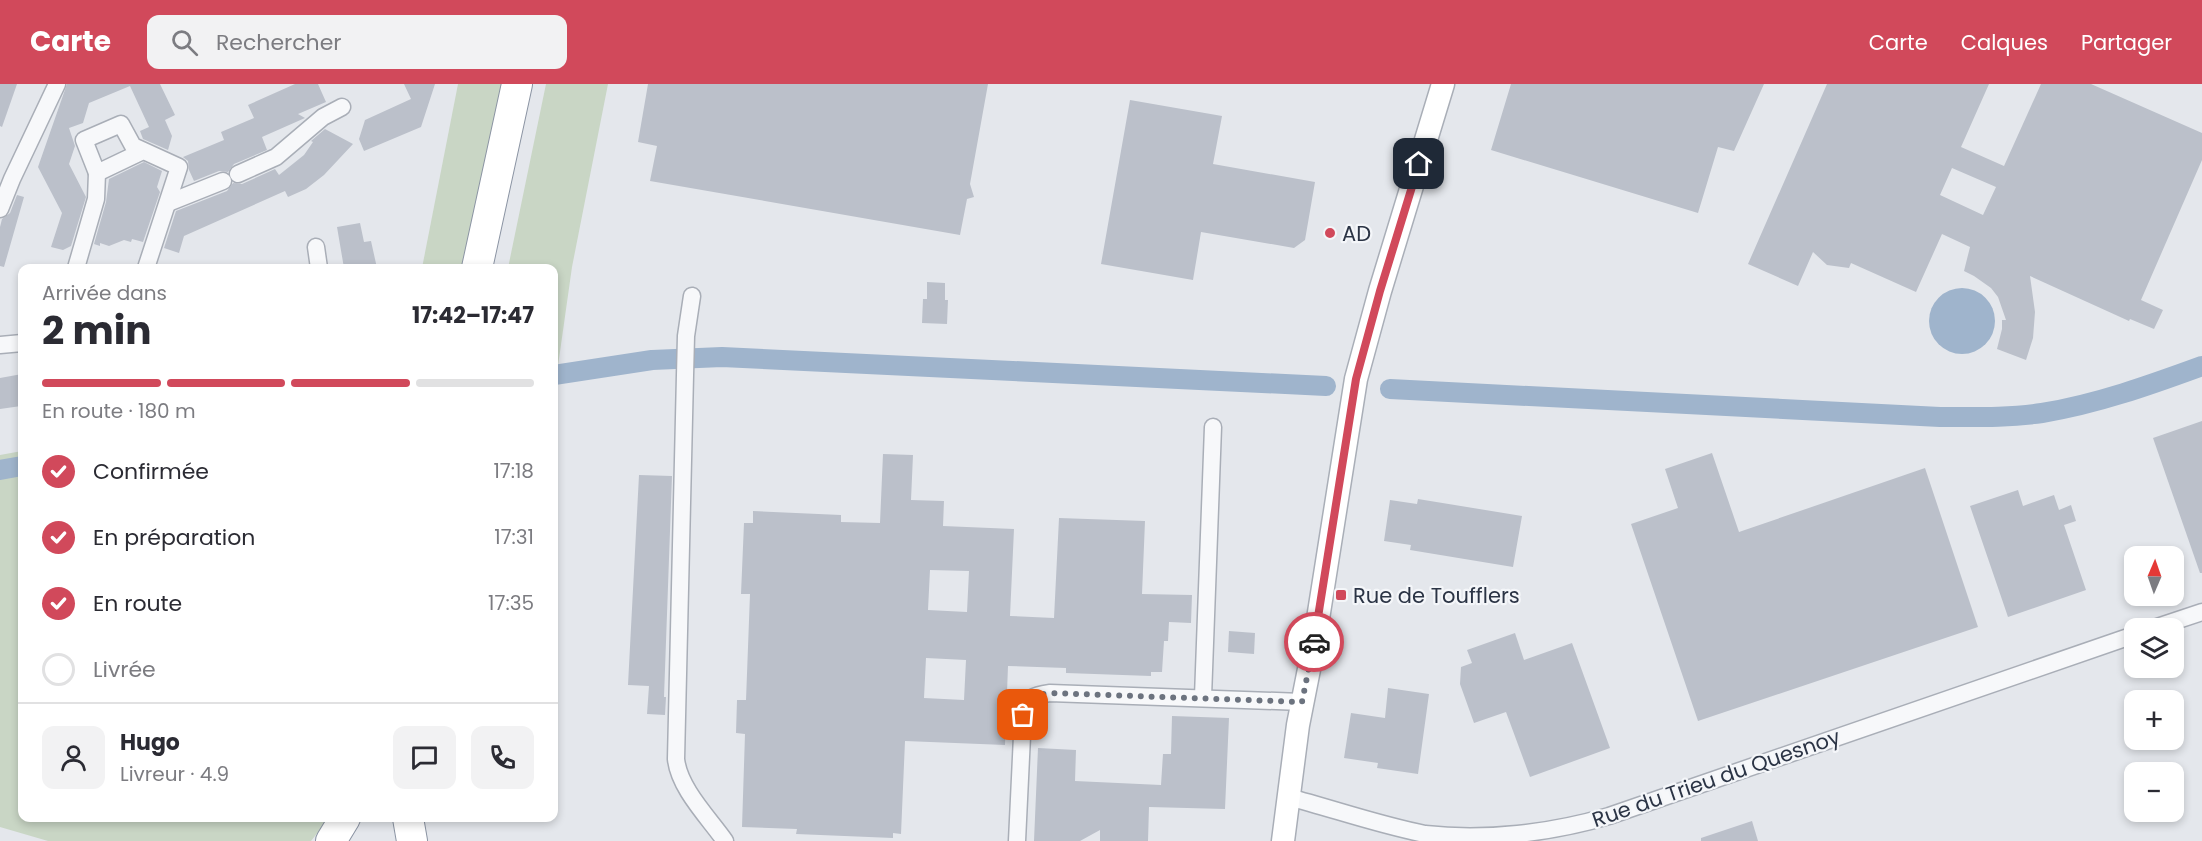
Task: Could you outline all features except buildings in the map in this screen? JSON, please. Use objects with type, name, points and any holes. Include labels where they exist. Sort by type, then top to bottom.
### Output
[{"type":"highway","points":[[478,264],[517,84]]},
{"type":"highway","points":[[491,264],[529,84]]},
{"type":"highway","points":[[331,841],[343,822]]},
{"type":"highway","points":[[409,822],[412,841]]},
{"type":"street","points":[[0,209],[57,84]]},
{"type":"street","points":[[1283,841],[1302,702],[1315,636],[1356,379],[1380,291],[1443,84]]},
{"type":"street","points":[[168,203],[276,157],[323,117],[342,108]]},
{"type":"street","points":[[77,264],[96,199],[97,173],[84,140],[121,124],[133,146],[179,167],[147,264]]},
{"type":"street","points":[[97,173],[143,151]]},
{"type":"street","points":[[316,247],[318,264]]},
{"type":"street","points":[[692,296],[686,336],[676,759],[677,769],[683,783],[725,841]]},
{"type":"street","points":[[0,345],[18,343]]},
{"type":"street","points":[[1203,697],[1212,427]]},
{"type":"street","points":[[2184,618],[2202,612]]},
{"type":"street","name":"Rue du Trieu du Quesnoy","points":[[1288,797],[1395,827],[1443,837],[1489,838],[1552,829],[1610,816],[2124,638]]},
{"type":"street","points":[[1017,841],[1023,715],[1026,702],[1032,696],[1050,693],[1302,702]]},
{"type":"green space","points":[[458,84],[504,84],[462,264],[423,264]]},
{"type":"green space","points":[[546,84],[608,84],[572,267],[558,366],[558,264],[509,264]]},
{"type":"green space","points":[[18,452],[18,822],[325,822],[311,841],[48,841],[0,827],[0,455]]},
{"type":"water","points":[[1962,288],[1974,291],[1985,298],[1992,309],[1995,321],[1992,333],[1985,344],[1974,351],[1962,354],[1950,351],[1939,344],[1932,333],[1929,321],[1932,309],[1939,298],[1950,291]]},
{"type":"waterway","points":[[558,374],[652,360],[722,357],[1326,386]]},
{"type":"waterway","points":[[1390,389],[1940,417],[1991,417],[2042,413],[2083,405],[2202,366]]},
{"type":"waterway","points":[[0,470],[18,467]]},
{"type":"way so far","points":[[1023,715],[1026,702],[1032,696],[1050,693],[1302,702],[1314,642]]},
{"type":"place","name":"AD","points":[[1330,233]]},
{"type":"place","name":"Rue de Toufflers","points":[[1341,595]]},
{"type":"route","points":[[1314,642],[1356,379],[1366,338],[1419,164]]}]
